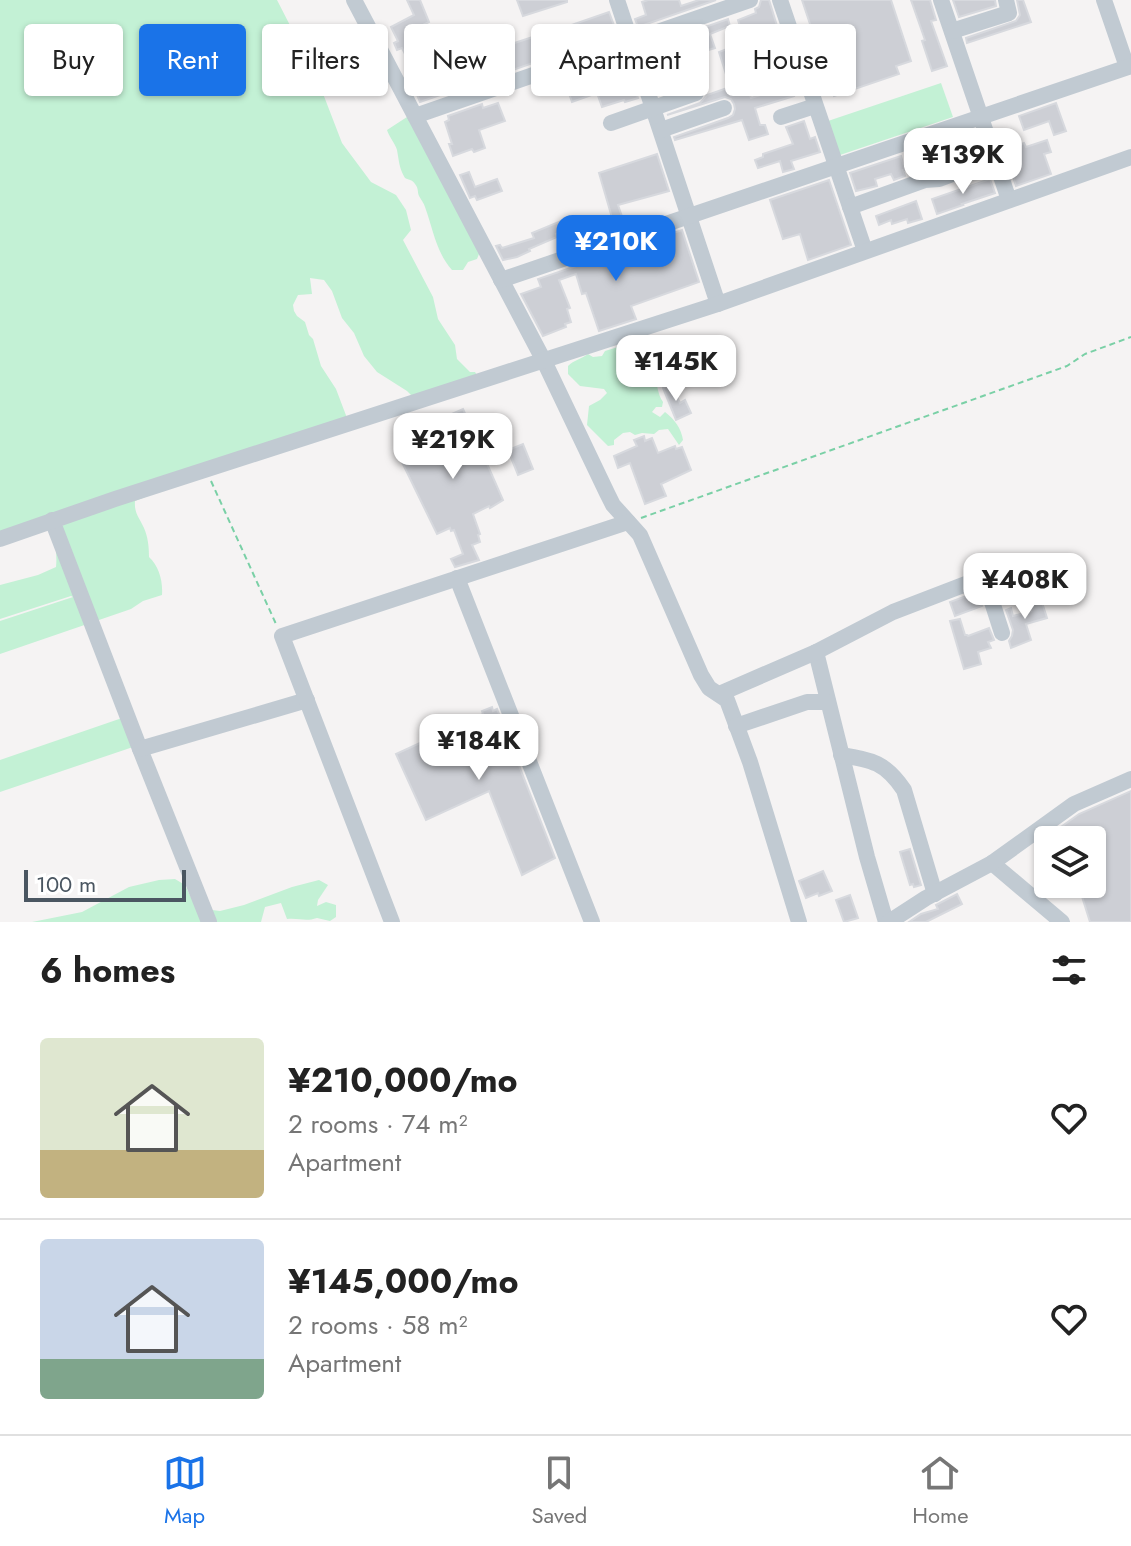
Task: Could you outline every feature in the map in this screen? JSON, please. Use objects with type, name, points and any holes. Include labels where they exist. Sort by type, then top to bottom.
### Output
[{"type":"street","points":[[354,0],[544,361],[613,505],[640,535],[701,675],[709,688],[727,700],[750,762],[799,922]]},
{"type":"street","points":[[618,0],[626,24]]},
{"type":"street","points":[[683,24],[750,0]]},
{"type":"street","points":[[780,0],[865,251]]},
{"type":"street","points":[[941,0],[1009,200]]},
{"type":"street","points":[[952,31],[1009,13],[1006,0]]},
{"type":"street","points":[[501,280],[1129,67],[1104,0]]},
{"type":"street","points":[[415,116],[531,76]]},
{"type":"street","points":[[650,96],[718,304]]},
{"type":"street","points":[[611,123],[688,96]]},
{"type":"street","points":[[781,117],[815,106]]},
{"type":"street","points":[[661,130],[724,108]]},
{"type":"street","points":[[0,539],[718,304],[1131,157]]},
{"type":"street","points":[[850,207],[995,158]]},
{"type":"street","points":[[52,520],[209,922]]},
{"type":"street","points":[[392,922],[282,636],[628,522]]},
{"type":"street","points":[[719,694],[816,652],[893,612],[984,577],[1002,633]]},
{"type":"street","points":[[457,578],[592,922]]},
{"type":"street","points":[[816,652],[867,857],[887,922],[992,863],[1074,804],[1131,779]]},
{"type":"street","points":[[140,749],[307,700]]},
{"type":"street","points":[[736,726],[807,702],[828,702]]},
{"type":"street","points":[[841,755],[872,760],[881,765],[904,790],[935,894]]},
{"type":"street","points":[[992,863],[1062,922]]},
{"type":"path","points":[[628,522],[1067,366],[1085,354],[1131,337]]},
{"type":"path","points":[[206,470],[282,636]]},
{"type":"green space","points":[[0,0],[277,0],[289,24],[262,24],[262,96],[324,96],[342,143],[371,182],[396,195],[406,210],[411,230],[403,240],[433,297],[438,319],[455,345],[457,359],[479,378],[415,399],[377,372],[342,318],[332,291],[324,280],[310,278],[312,294],[298,295],[293,305],[294,311],[305,322],[321,366],[336,389],[347,418],[135,501],[136,512],[146,535],[149,557],[160,574],[162,595],[131,609],[0,654],[0,621],[73,597],[0,619],[0,585],[56,567],[57,539],[65,523],[0,535]]},
{"type":"green space","points":[[941,83],[953,117],[840,155],[828,121]]},
{"type":"green space","points":[[407,117],[481,249],[477,259],[468,262],[463,270],[452,270],[447,263],[417,187],[405,178],[402,171],[397,150],[387,130]]},
{"type":"green space","points":[[618,347],[640,350],[654,375],[663,402],[662,407],[656,407],[652,412],[660,417],[665,412],[675,421],[683,440],[679,445],[668,429],[654,434],[623,433],[614,440],[614,445],[608,446],[587,425],[589,406],[607,393],[604,389],[580,386],[568,374],[568,366],[588,354],[602,356],[605,351]]},
{"type":"green space","points":[[122,718],[133,747],[0,792],[0,760]]},
{"type":"green space","points":[[175,879],[185,885],[196,908],[220,911],[319,880],[328,885],[317,906],[326,902],[336,905],[336,917],[330,921],[287,919],[281,903],[265,907],[261,922],[32,922],[82,912],[129,887]]},
{"type":"building","points":[[407,0],[420,0],[429,22],[404,24],[404,52],[402,48],[397,50],[394,43],[398,41],[391,27],[414,15]]},
{"type":"building","points":[[517,0],[567,0],[567,2],[523,16]]},
{"type":"building","points":[[679,0],[681,6],[699,0],[716,0],[647,24],[637,24],[635,19],[646,15],[642,2]]},
{"type":"building","points":[[761,0],[769,0],[776,24],[739,24],[738,20],[756,13],[755,9]]},
{"type":"building","points":[[802,0],[891,0],[911,61],[896,66],[899,74],[856,89],[856,24],[810,24]]},
{"type":"building","points":[[911,0],[930,0],[936,20],[931,21],[947,66],[932,71]]},
{"type":"building","points":[[953,0],[995,0],[996,6],[959,17]]},
{"type":"building","points":[[1017,0],[1023,0],[1031,22],[967,43],[966,38],[1016,21],[1020,15]]},
{"type":"building","points":[[609,12],[614,24],[574,24]]},
{"type":"building","points":[[728,19],[729,24],[710,34],[715,48],[709,50],[709,26]]},
{"type":"building","points":[[531,38],[531,64],[515,69],[515,43]]},
{"type":"building","points":[[725,50],[725,71],[719,52]]},
{"type":"building","points":[[725,89],[725,96],[794,96],[755,108],[760,125],[765,125],[768,134],[749,140],[742,120],[675,140],[674,137],[733,115],[734,104],[725,97],[667,115],[700,103],[709,94]]},
{"type":"building","points":[[418,96],[437,96],[420,102]]},
{"type":"building","points":[[570,96],[589,96],[572,102]]},
{"type":"building","points":[[598,96],[638,98],[624,100],[602,107]]},
{"type":"building","points":[[498,103],[505,121],[479,130],[485,148],[453,156],[445,122],[449,120],[448,116],[482,104],[483,108]]},
{"type":"building","points":[[1056,103],[1066,131],[1054,135],[1049,121],[1024,130],[1019,116]]},
{"type":"building","points":[[804,121],[810,139],[815,137],[820,152],[791,161],[794,169],[783,172],[780,161],[758,168],[755,160],[763,154],[793,144],[786,127]]},
{"type":"building","points":[[974,131],[981,152],[963,155],[961,149],[933,153],[918,159],[915,151]]},
{"type":"building","points":[[1047,140],[1051,152],[1044,154],[1051,174],[1016,186],[1004,150]]},
{"type":"building","points":[[657,154],[669,191],[618,205],[625,225],[615,228],[599,173]]},
{"type":"building","points":[[901,156],[905,176],[894,180],[891,174],[875,179],[877,186],[856,191],[850,173]]},
{"type":"building","points":[[469,172],[475,187],[497,179],[502,191],[477,200],[475,196],[470,198],[460,175]]},
{"type":"building","points":[[990,179],[995,193],[937,214],[932,199]]},
{"type":"building","points":[[829,180],[851,245],[808,260],[800,234],[783,239],[770,200]]},
{"type":"building","points":[[916,201],[922,219],[908,223],[907,219],[892,224],[891,220],[879,225],[876,216]]},
{"type":"building","points":[[561,221],[565,231],[556,234],[557,237],[517,257],[503,260],[496,246],[502,248],[534,238],[532,233]]},
{"type":"building","points":[[682,230],[699,282],[631,306],[636,319],[599,331],[576,274],[559,280],[570,308],[567,309],[571,322],[543,336],[521,294],[541,287],[538,279]]},
{"type":"building","points":[[671,384],[680,403],[685,400],[691,413],[676,420],[663,388]]},
{"type":"building","points":[[463,409],[503,500],[473,514],[480,542],[472,545],[479,560],[455,567],[451,559],[463,554],[454,530],[450,528],[437,534],[398,454],[435,436],[434,433],[440,430],[438,420]]},
{"type":"building","points":[[644,436],[645,441],[652,438],[658,453],[675,446],[676,449],[682,447],[691,470],[661,484],[666,496],[645,504],[630,463],[618,468],[614,456],[637,446],[634,440]]},
{"type":"building","points":[[523,444],[533,469],[518,475],[508,450]]},
{"type":"building","points":[[1042,556],[1045,566],[1022,574],[1029,592],[1003,600],[997,582],[1003,580],[1001,573]]},
{"type":"building","points":[[977,592],[982,606],[955,616],[950,602]]},
{"type":"building","points":[[1040,596],[1047,618],[1026,624],[1031,640],[1011,648],[1009,641],[1013,630],[1006,610],[1011,608],[1013,616],[1031,611],[1027,600]]},
{"type":"building","points":[[960,619],[965,635],[989,628],[994,640],[988,642],[991,648],[978,652],[981,664],[964,669],[950,621]]},
{"type":"building","points":[[492,707],[493,711],[497,709],[555,858],[522,875],[489,791],[426,820],[396,754]]},
{"type":"building","points":[[1131,791],[1131,922],[1090,922],[1082,898],[1106,898],[1106,826],[1062,826],[1079,814]]},
{"type":"building","points":[[910,849],[921,885],[914,887],[910,885],[900,852]]},
{"type":"building","points":[[823,871],[832,891],[806,898],[799,881]]},
{"type":"building","points":[[957,894],[962,904],[926,922],[909,922],[938,909],[936,905]]},
{"type":"building","points":[[850,895],[858,918],[844,922],[836,900]]}]
